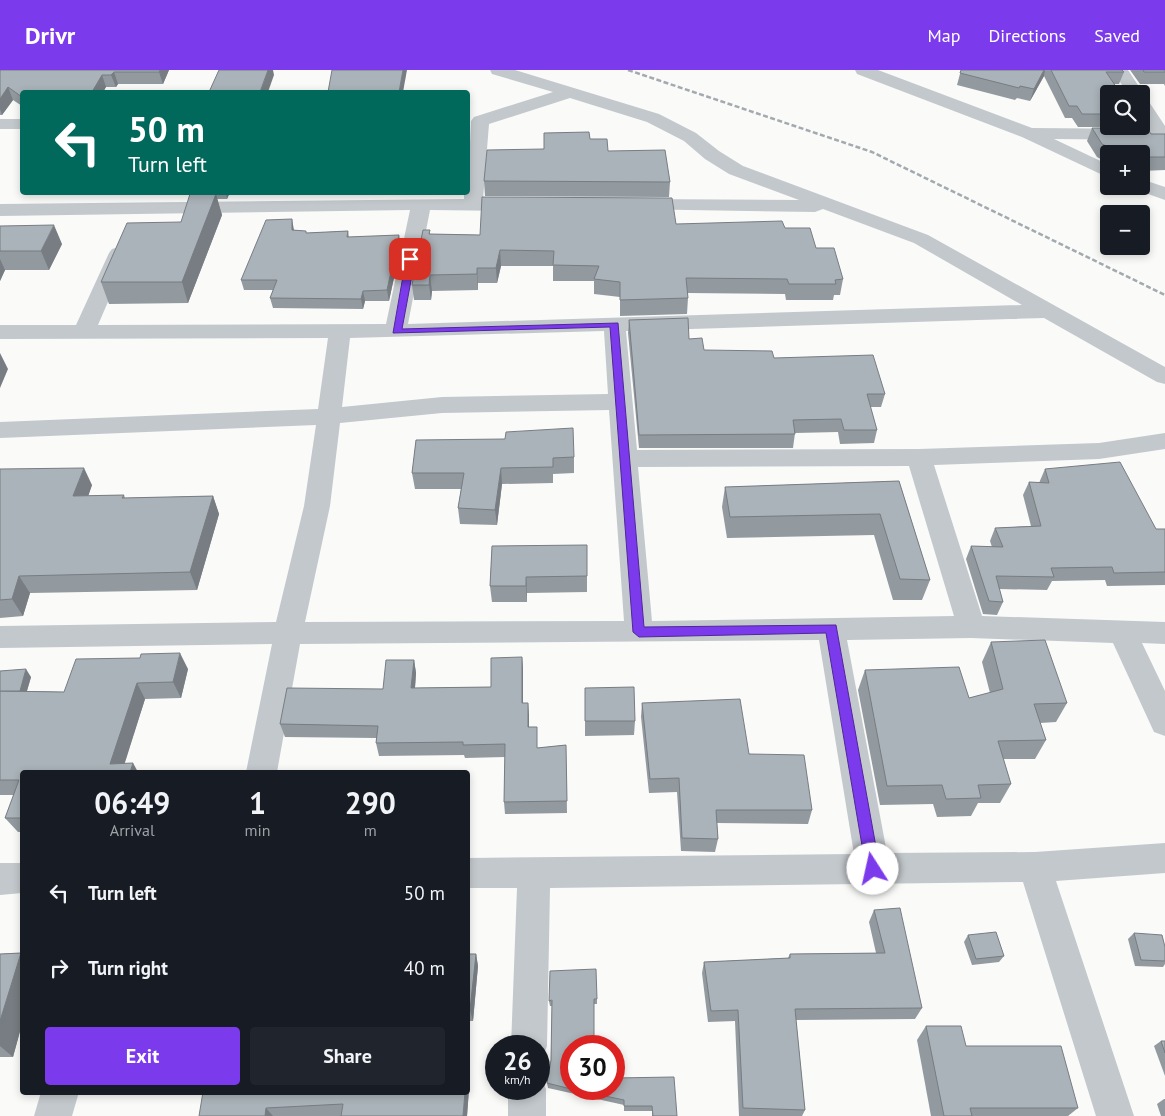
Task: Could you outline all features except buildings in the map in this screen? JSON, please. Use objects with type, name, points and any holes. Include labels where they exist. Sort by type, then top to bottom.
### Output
[{"type":"street","points":[[498,70],[653,118],[690,137],[712,155],[736,170],[921,238],[1046,311],[1165,377]]},
{"type":"street","points":[[863,70],[911,80],[1100,168]]},
{"type":"street","points":[[1120,70],[1131,85]]},
{"type":"street","points":[[473,204],[474,121],[568,93]]},
{"type":"street","points":[[1150,114],[1164,137]]},
{"type":"street","points":[[0,124],[20,124]]},
{"type":"street","points":[[1028,133],[1164,137]]},
{"type":"street","points":[[1150,188],[1165,194]]},
{"type":"street","points":[[396,332],[421,204]]},
{"type":"street","points":[[0,210],[135,215],[421,204],[541,205]]},
{"type":"street","points":[[619,205],[834,206]]},
{"type":"street","points":[[85,330],[135,215]]},
{"type":"street","points":[[0,332],[85,330],[396,332],[1046,311]]},
{"type":"street","points":[[614,324],[639,632]]},
{"type":"street","points":[[262,770],[288,633],[316,506],[330,416],[340,331]]},
{"type":"street","points":[[0,430],[330,416],[442,405],[620,402]]},
{"type":"street","points":[[624,459],[919,457],[1099,451],[1165,441]]},
{"type":"street","points":[[919,457],[971,627]]},
{"type":"street","points":[[0,637],[288,633],[639,632],[971,627],[1165,633]]},
{"type":"street","points":[[831,629],[873,869]]},
{"type":"street","points":[[1122,631],[1165,723]]},
{"type":"street","points":[[470,873],[1034,867],[1165,858]]},
{"type":"street","points":[[1034,867],[1115,1116]]},
{"type":"street","points":[[529,1035],[534,873]]},
{"type":"street","points":[[0,878],[20,878]]},
{"type":"street","points":[[53,1116],[59,1095]]},
{"type":"street","points":[[526,1116],[527,1100]]},
{"type":"railway","points":[[628,70],[872,152],[1165,295]]},
{"type":"route","points":[[410,259],[396,332],[614,324],[639,632],[831,629],[873,869]]}]
